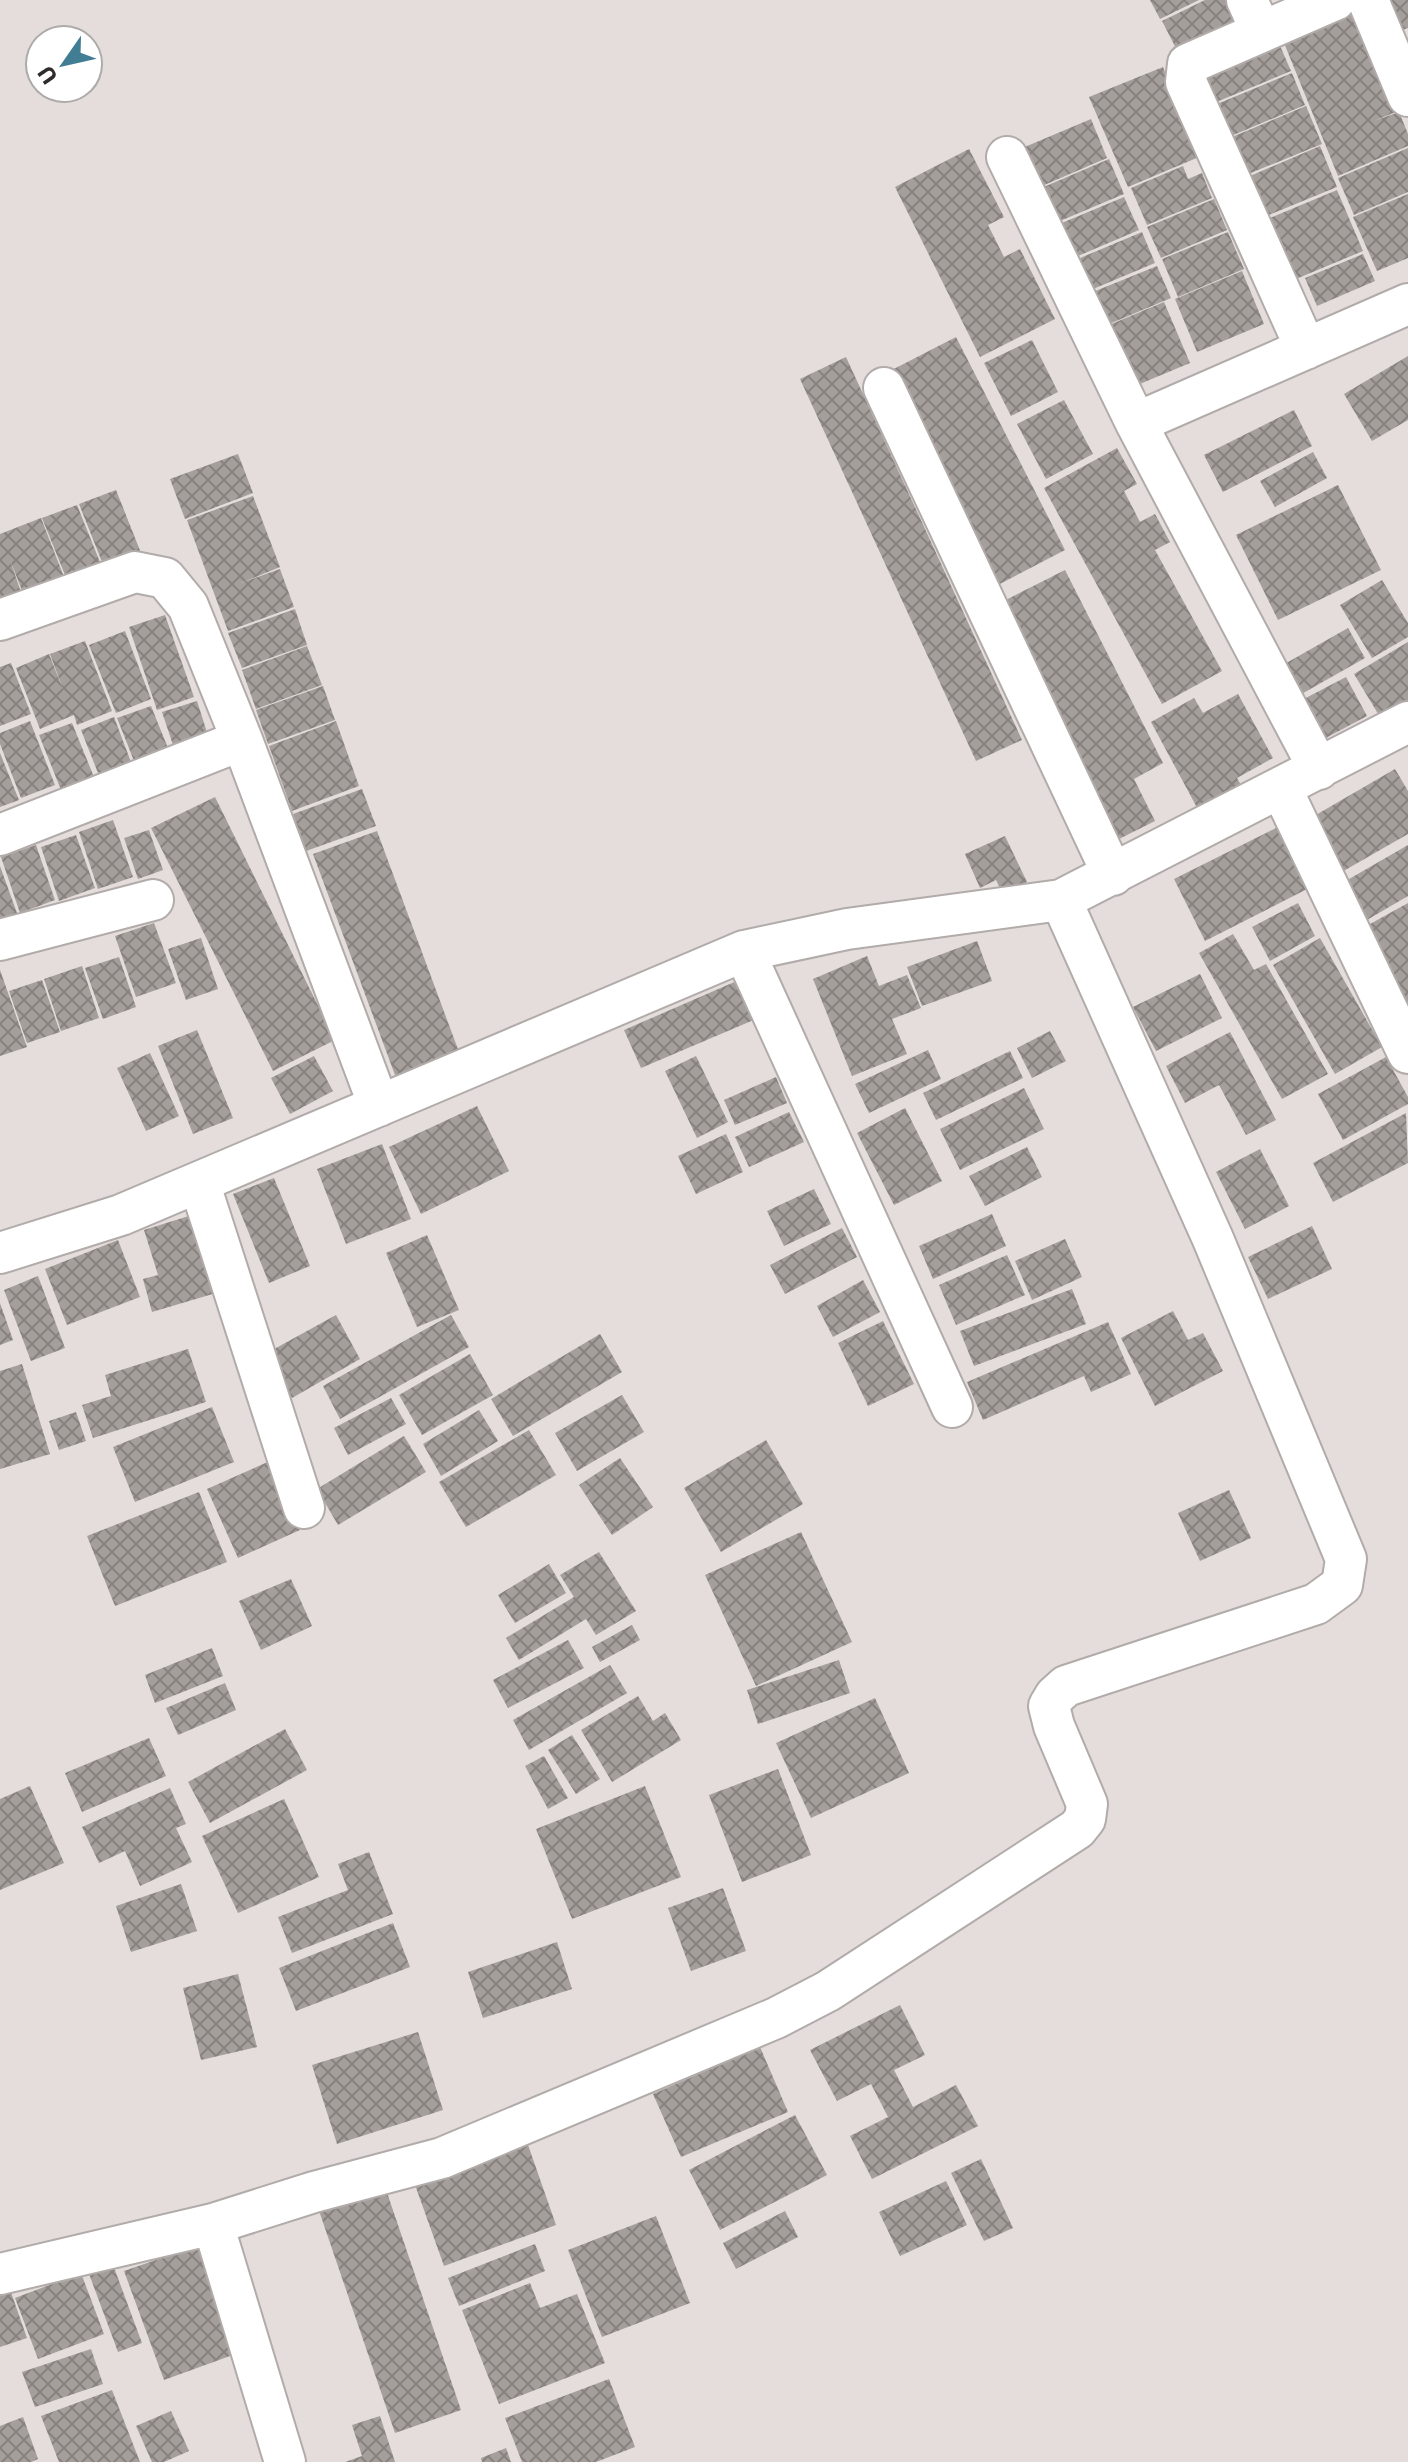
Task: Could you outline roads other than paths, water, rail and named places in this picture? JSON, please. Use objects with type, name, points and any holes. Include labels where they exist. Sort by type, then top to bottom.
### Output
[{"type":"street","points":[[1306,349],[1186,82],[1188,64],[1254,15],[1335,0]]},
{"type":"street","points":[[1368,0],[1408,96]]},
{"type":"street","points":[[1007,157],[1136,423],[1319,769]]},
{"type":"street","points":[[1136,423],[1408,304]]},
{"type":"street","points":[[884,388],[1113,875]]},
{"type":"street","points":[[0,620],[135,572],[165,578],[188,606],[242,740],[379,1106]]},
{"type":"street","points":[[0,1253],[121,1215],[744,951],[847,929],[1061,900],[1408,722]]},
{"type":"street","points":[[0,835],[242,740]]},
{"type":"street","points":[[1281,788],[1408,1053]]},
{"type":"street","points":[[0,940],[153,900]]},
{"type":"street","points":[[0,2274],[213,2224],[314,2192],[442,2158],[776,2018],[828,1991],[1077,1829],[1085,1819],[1087,1804],[1054,1726],[1049,1706],[1066,1686],[1316,1604],[1342,1585],[1346,1559],[1213,1239],[1061,900]]},
{"type":"street","points":[[744,951],[952,1407]]},
{"type":"street","points":[[199,1182],[304,1508]]},
{"type":"street","points":[[213,2224],[285,2462]]}]
